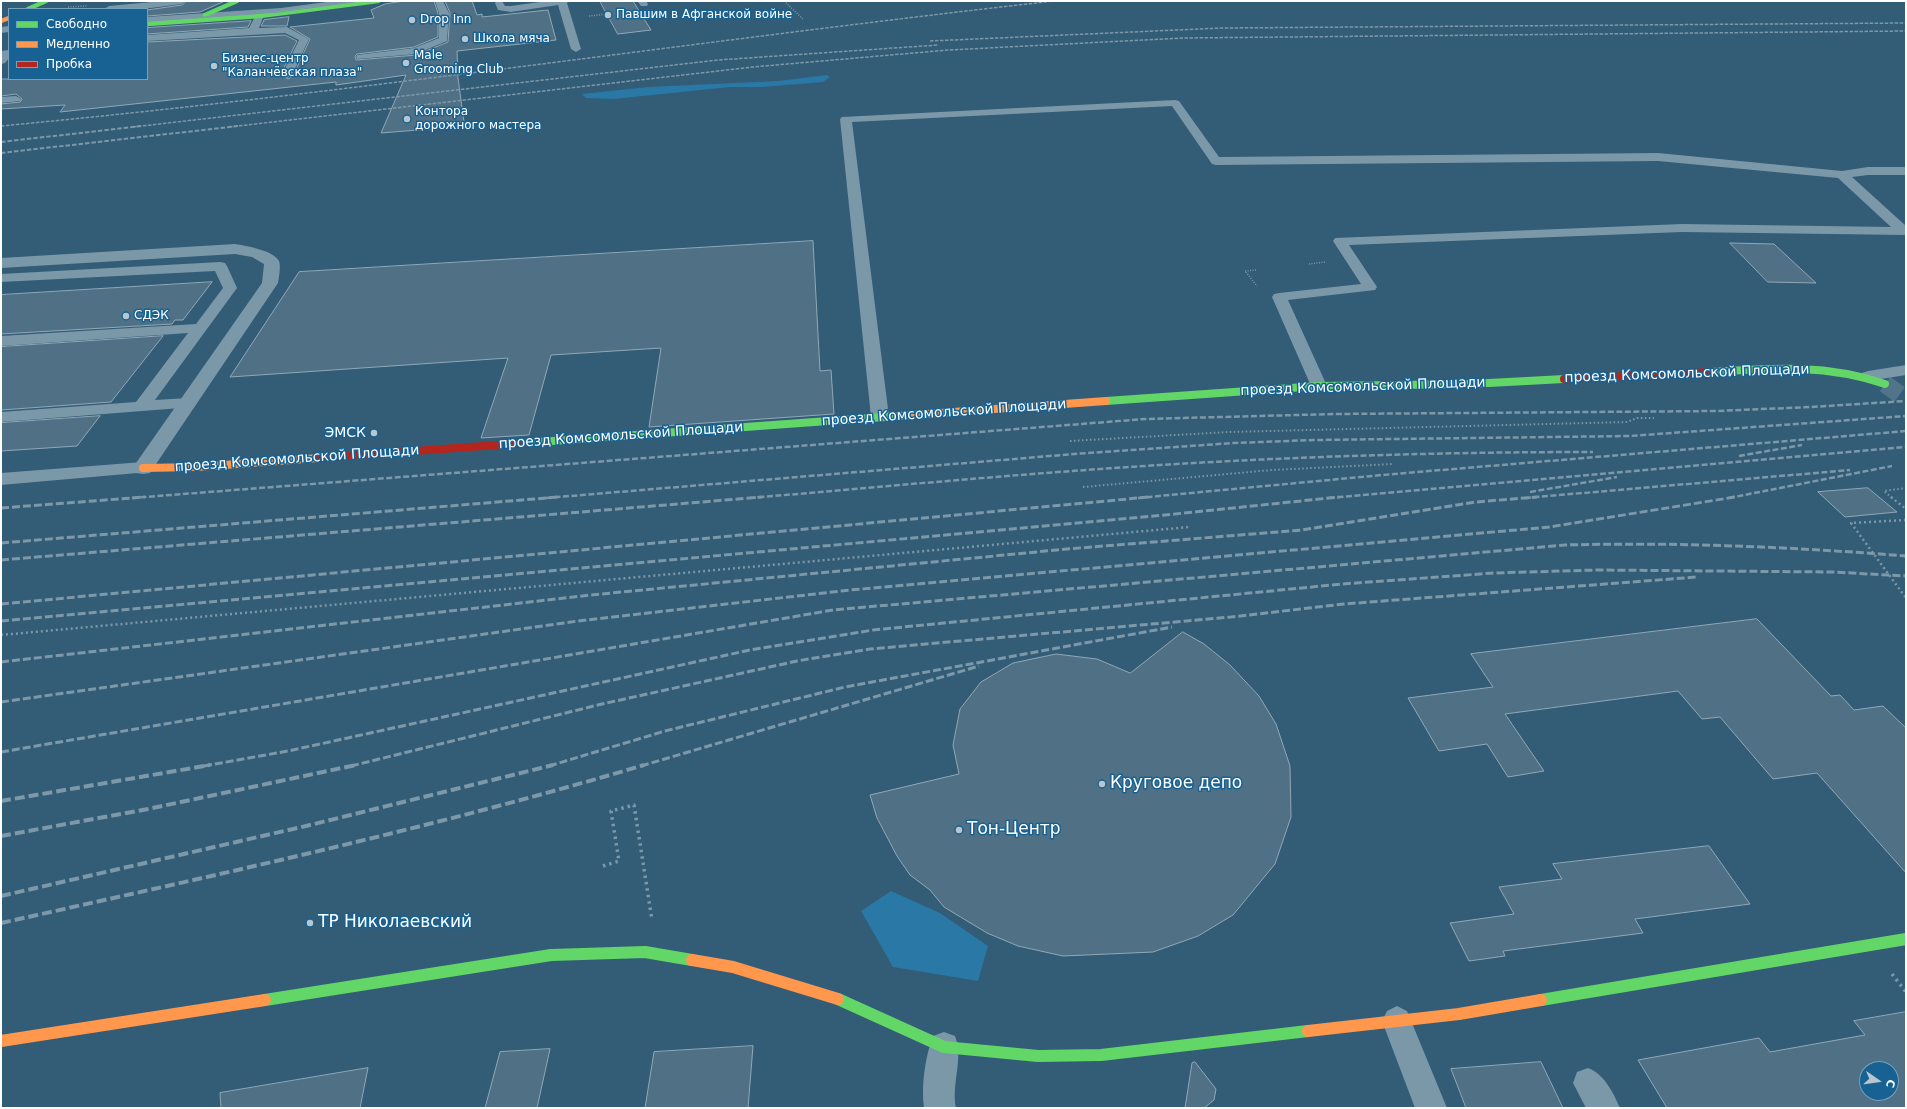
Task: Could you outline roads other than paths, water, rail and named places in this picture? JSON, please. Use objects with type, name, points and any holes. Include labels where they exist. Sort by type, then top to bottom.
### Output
[{"type":"street","points":[[30,8],[46,1]]},
{"type":"street","points":[[191,21],[237,1]]},
{"type":"street","points":[[148,16],[210,13],[326,1]]},
{"type":"street","points":[[148,24],[260,16],[378,1]]},
{"type":"street","points":[[1,263],[235,249],[257,253],[272,262],[270,283],[143,468]]},
{"type":"street","name":"проезд Комсомольской Площади","points":[[143,468],[197,467],[1319,386],[1470,384],[1774,369],[1845,370],[1868,376],[1885,384]]},
{"type":"street","points":[[1,1041],[551,955],[645,952],[733,967],[846,1002],[944,1047],[1038,1056],[1101,1055],[1397,1022],[1467,1012],[1906,940]]},
{"type":"lane","points":[[124,8],[182,1]]},
{"type":"lane","points":[[148,20],[281,11],[354,1]]},
{"type":"lane","points":[[361,57],[416,51],[444,39],[444,13],[439,1]]},
{"type":"lane","points":[[489,1],[499,3],[516,1]]},
{"type":"lane","points":[[499,3],[501,8],[511,9],[564,2],[576,48]]},
{"type":"lane","points":[[253,31],[260,16]]},
{"type":"lane","points":[[148,38],[287,30],[304,39],[287,75]]},
{"type":"lane","points":[[1,54],[8,53],[1,61]]},
{"type":"lane","points":[[1,100],[16,99]]},
{"type":"lane","points":[[880,417],[846,119],[1175,103],[1216,161],[1658,157],[1842,175],[1868,171],[1906,171]]},
{"type":"lane","points":[[1842,175],[1905,231]]},
{"type":"lane","points":[[1319,386],[1279,297],[1370,287],[1340,241],[1682,228],[1905,231]]},
{"type":"lane","points":[[1,278],[220,266],[230,288],[142,406]]},
{"type":"lane","points":[[1,341],[199,328]]},
{"type":"lane","points":[[1868,376],[1906,370]]},
{"type":"lane","points":[[1,417],[188,403]]},
{"type":"lane","name":"проезд Комсомольской Площади","points":[[1,479],[143,468]]},
{"type":"lane","points":[[1397,1022],[1431,1108]]},
{"type":"lane","points":[[940,1108],[938,1096],[944,1047]]},
{"type":"lane","points":[[1588,1083],[1604,1108]]},
{"type":"tunnel","points":[[1885,384],[1906,399]]},
{"type":"tram line","points":[[148,21],[280,12],[361,1]]},
{"type":"tram line","points":[[1,29],[8,28]]},
{"type":"railway","points":[[1,126],[265,98],[791,32],[1054,1]]},
{"type":"railway","points":[[930,41],[1222,28],[1906,23]]},
{"type":"railway","points":[[229,127],[753,67],[948,50],[1184,38],[1906,31]]},
{"type":"railway","points":[[133,127],[718,60],[938,45]]},
{"type":"railway","points":[[1,142],[142,126]]},
{"type":"railway","points":[[1,153],[238,126]]},
{"type":"railway","points":[[136,498],[1145,419],[1335,414],[1716,411],[1906,401]]},
{"type":"railway","points":[[558,497],[1074,454],[1234,443],[1314,440],[1630,436],[1906,416]]},
{"type":"railway","points":[[1138,498],[1382,475],[1906,431]]},
{"type":"railway","points":[[1739,456],[1802,445]]},
{"type":"railway","points":[[1331,498],[1906,447]]},
{"type":"railway","points":[[753,498],[1137,466],[1267,459],[1397,455],[1593,452]]},
{"type":"railway","points":[[1730,498],[1892,466]]},
{"type":"railway","points":[[1529,498],[1850,470]]},
{"type":"railway","points":[[1530,492],[1617,477]]},
{"type":"railway","points":[[136,498],[145,497]]},
{"type":"railway","points":[[1,543],[558,497]]},
{"type":"railway","points":[[546,498],[558,497]]},
{"type":"railway","points":[[753,498],[762,497]]},
{"type":"railway","points":[[1,604],[1149,497]]},
{"type":"railway","points":[[1331,498],[1339,497]]},
{"type":"railway","points":[[1529,498],[1537,497]]},
{"type":"railway","points":[[1730,498],[1735,497]]},
{"type":"railway","points":[[132,498],[136,498]]},
{"type":"railway","points":[[1,508],[136,498]]},
{"type":"railway","points":[[1,560],[753,498]]},
{"type":"railway","points":[[1,621],[1175,514],[1331,498]]},
{"type":"railway","points":[[1,662],[591,595],[1067,549],[1302,530],[1476,502],[1529,498]]},
{"type":"railway","points":[[1,702],[578,621],[850,590],[1549,527],[1730,498]]},
{"type":"railway","points":[[1,752],[833,610],[1565,545],[1650,544],[1736,546],[1906,556]]},
{"type":"railway","points":[[204,766],[288,751],[750,650],[873,630],[1342,584],[1494,573],[1597,570],[1833,572],[1906,576]]},
{"type":"railway","points":[[351,766],[602,704],[797,661],[870,649],[1231,617],[1344,604],[1697,577]]},
{"type":"railway","points":[[549,766],[665,731],[845,687],[1172,627]]},
{"type":"railway","points":[[641,766],[979,666]]},
{"type":"railway","points":[[1,801],[210,765]]},
{"type":"railway","points":[[1,836],[148,809],[356,765]]},
{"type":"railway","points":[[1,923],[324,850],[485,810],[644,765]]},
{"type":"railway","points":[[1,896],[306,826],[549,766]]},
{"type":"place","name":"Павшим в Афганской войне","points":[[608,15]]},
{"type":"place","name":"Drop Inn","points":[[412,20]]},
{"type":"place","name":"Школа мяча","points":[[465,39]]},
{"type":"place","name":"Male Grooming Club","points":[[406,63]]},
{"type":"place","name":"Бизнес-центр \"Каланчёвская плаза\"","points":[[214,66]]},
{"type":"place","name":"Контора дорожного мастера","points":[[407,119]]},
{"type":"place","name":"СДЭК","points":[[126,316]]},
{"type":"place","name":"ЭМСК","points":[[374,433]]},
{"type":"place","name":"Круговое депо","points":[[1102,784]]},
{"type":"place","name":"Тон-Центр","points":[[959,830]]},
{"type":"place","name":"ТР Николаевский","points":[[310,923]]}]
